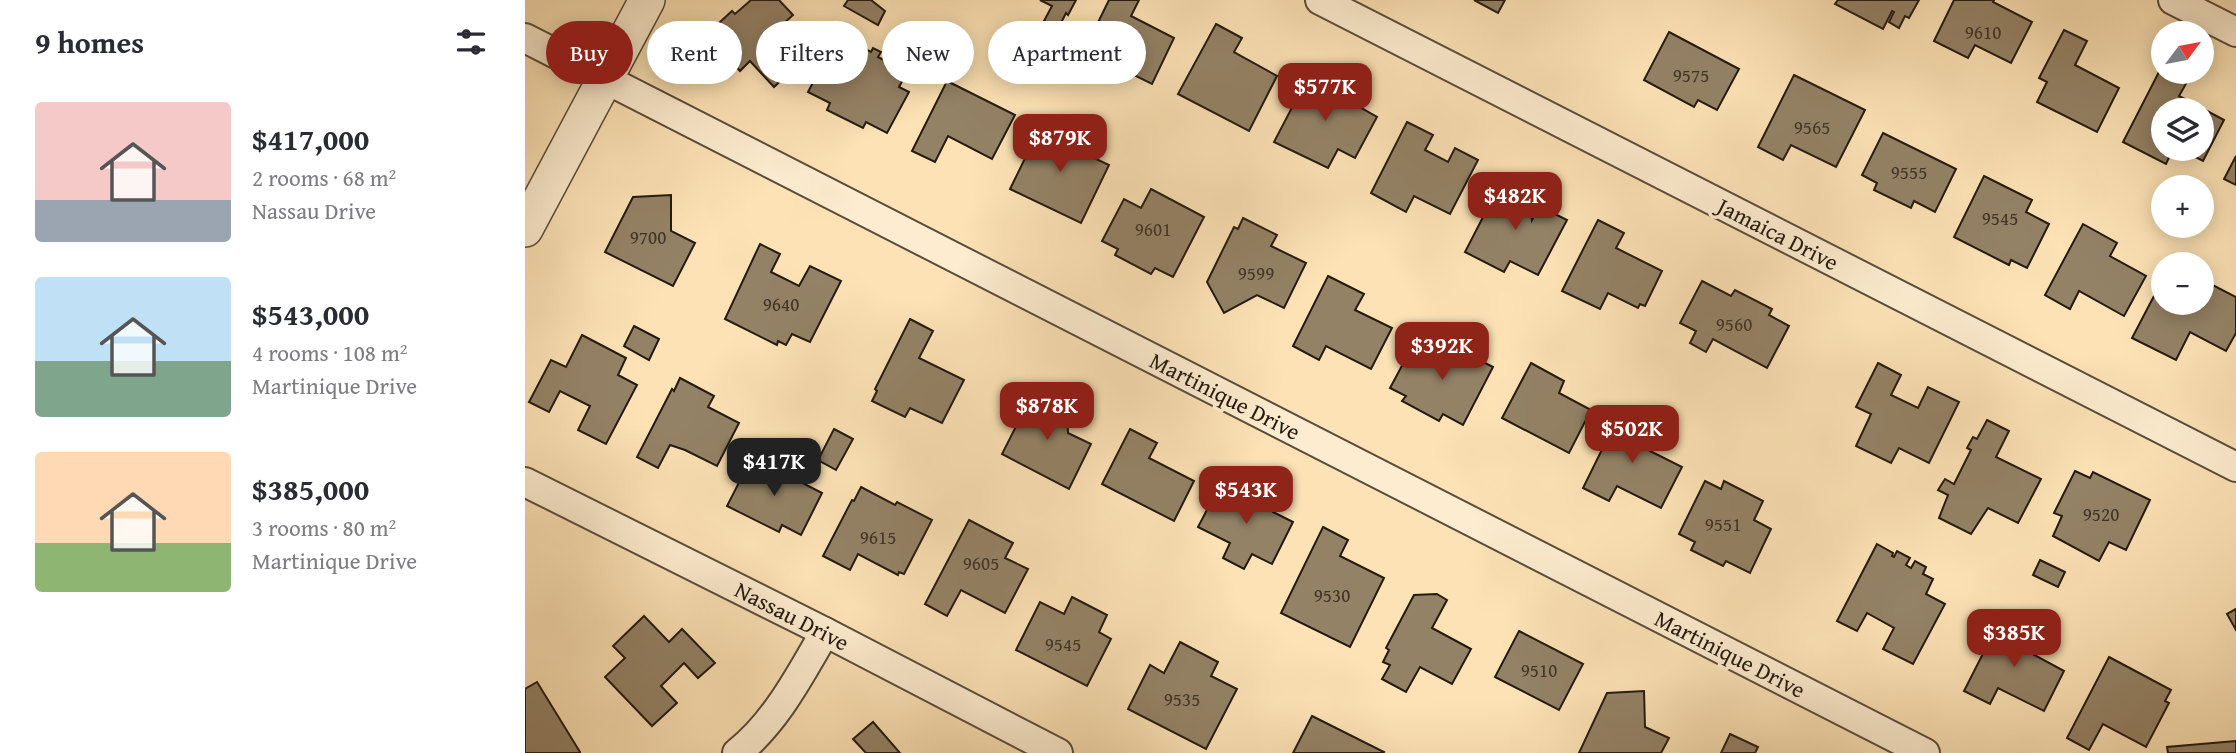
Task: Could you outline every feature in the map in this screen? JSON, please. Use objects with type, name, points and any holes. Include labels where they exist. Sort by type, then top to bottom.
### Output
[{"type":"street","points":[[633,28],[647,0]]},
{"type":"street","name":"Jamaica Drive","points":[[1320,0],[2236,467]]},
{"type":"street","points":[[2173,0],[2236,32]]},
{"type":"street","name":"Martinique Drive","points":[[525,38],[546,49]]},
{"type":"street","points":[[525,229],[604,84]]},
{"type":"street","name":"Martinique Drive","points":[[612,84],[1925,753]]},
{"type":"street","name":"Nassau Drive","points":[[525,482],[825,632],[1058,753]]},
{"type":"street","points":[[737,753],[761,730],[782,702],[825,632]]},
{"type":"building","points":[[751,0],[779,0],[793,15],[786,21],[756,21],[756,68],[750,61],[742,69],[742,21],[721,21],[732,11],[735,14]]},
{"type":"building","points":[[848,0],[871,0],[885,11],[878,25],[844,6]]},
{"type":"building","points":[[1040,0],[1076,0],[1062,21],[1044,21],[1052,6]]},
{"type":"building","points":[[1109,0],[1139,0],[1131,16],[1141,21],[1099,21]]},
{"type":"building","points":[[1474,0],[1505,0],[1498,13]]},
{"type":"building","points":[[1838,0],[1919,0],[1909,18],[1905,16],[1899,28],[1889,22],[1894,12],[1892,11],[1883,29],[1835,4]]},
{"type":"building","points":[[1954,0],[1994,0],[1993,2],[2032,22],[2011,63],[1975,45],[1968,58],[1934,41]]},
{"type":"building","points":[[1146,24],[1174,38],[1152,84],[1146,81]]},
{"type":"building","points":[[1216,24],[1242,38],[1234,52],[1277,76],[1249,131],[1178,94]]},
{"type":"building","points":[[2064,30],[2087,41],[2075,65],[2119,88],[2097,132],[2037,102],[2047,82],[2039,78]]},
{"type":"building","points":[[1669,32],[1739,69],[1717,110],[1698,100],[1694,107],[1644,80]]},
{"type":"building","points":[[873,48],[881,52],[878,57],[882,59],[882,84],[901,84],[899,87],[909,92],[887,133],[866,122],[863,128],[827,110],[830,103],[808,92],[812,84],[868,84],[868,50],[871,52]]},
{"type":"building","points":[[1310,73],[1361,100],[1358,106],[1377,117],[1355,158],[1338,149],[1328,168],[1274,142]]},
{"type":"building","points":[[1794,75],[1865,110],[1836,167],[1791,145],[1783,160],[1758,147]]},
{"type":"building","points":[[946,84],[953,84],[1015,115],[992,159],[948,136],[935,162],[912,151]]},
{"type":"building","points":[[2153,84],[2186,84],[2179,96],[2183,98],[2151,98],[2151,156],[2123,142]]},
{"type":"building","points":[[2214,115],[2224,120],[2214,140]]},
{"type":"building","points":[[1407,122],[1433,135],[1425,150],[1448,162],[1455,148],[1478,160],[1450,214],[1414,196],[1406,212],[1371,193]]},
{"type":"building","points":[[1067,125],[1086,136],[1079,151],[1109,165],[1081,223],[1010,189],[1039,130],[1059,140]]},
{"type":"building","points":[[1883,133],[1956,169],[1935,212],[1914,201],[1911,208],[1874,190],[1877,183],[1862,175]]},
{"type":"building","points":[[2236,156],[2236,185],[2224,179]]},
{"type":"building","points":[[1984,176],[2032,200],[2026,212],[2049,224],[2027,268],[2011,260],[2009,265],[1954,237]]},
{"type":"building","points":[[1529,186],[1532,220],[1539,206],[1567,220],[1538,275],[1510,261],[1504,272],[1465,252],[1498,188]]},
{"type":"building","points":[[1151,189],[1204,217],[1173,277],[1155,268],[1151,274],[1115,255],[1118,249],[1102,241],[1124,199],[1141,208]]},
{"type":"building","points":[[671,195],[671,231],[695,243],[673,286],[605,252],[633,197]]},
{"type":"building","points":[[1243,218],[1277,235],[1271,246],[1306,263],[1284,308],[1257,295],[1224,313],[1207,282],[1234,227],[1238,229]]},
{"type":"building","points":[[1598,220],[1624,233],[1616,248],[1662,271],[1645,306],[1640,304],[1638,308],[1608,293],[1600,309],[1562,291]]},
{"type":"building","points":[[2083,224],[2117,243],[2110,256],[2146,276],[2124,316],[2079,291],[2070,309],[2045,295]]},
{"type":"building","points":[[760,244],[780,254],[771,272],[799,286],[810,266],[841,281],[810,342],[792,334],[786,345],[778,341],[777,345],[725,319]]},
{"type":"building","points":[[1328,276],[1364,294],[1355,310],[1392,328],[1371,369],[1326,346],[1319,360],[1293,346]]},
{"type":"building","points":[[1702,281],[1731,296],[1735,290],[1772,309],[1769,315],[1789,326],[1767,368],[1713,339],[1706,352],[1690,343],[1696,331],[1680,323]]},
{"type":"building","points":[[2214,286],[2236,297],[2236,333],[2226,351],[2190,332],[2176,360],[2132,338],[2151,302],[2151,315],[2214,315]]},
{"type":"building","points":[[910,319],[933,331],[919,358],[964,380],[942,423],[910,408],[905,417],[872,401],[877,391],[875,389]]},
{"type":"building","points":[[634,326],[659,339],[649,360],[624,346]]},
{"type":"building","points":[[582,335],[626,358],[618,375],[637,385],[606,444],[578,430],[590,406],[560,391],[549,412],[529,402],[551,360],[566,367]]},
{"type":"building","points":[[1444,342],[1493,367],[1463,425],[1443,414],[1439,421],[1402,401],[1406,396],[1390,388],[1412,347],[1435,359]]},
{"type":"building","points":[[1531,363],[1564,381],[1559,393],[1591,410],[1569,453],[1502,418]]},
{"type":"building","points":[[1878,363],[1901,375],[1891,395],[1918,408],[1928,387],[1959,402],[1929,463],[1899,448],[1891,463],[1856,446],[1871,414],[1856,407]]},
{"type":"building","points":[[680,378],[714,396],[708,407],[739,423],[717,466],[670,445],[658,468],[637,457]]},
{"type":"building","points":[[1067,398],[1068,433],[1091,444],[1069,489],[1002,454],[1030,399]]},
{"type":"building","points":[[1619,415],[1658,434],[1650,451],[1682,467],[1661,508],[1617,486],[1609,501],[1583,488]]},
{"type":"building","points":[[1987,420],[2009,431],[1996,457],[2041,479],[2018,523],[1988,508],[1971,534],[1939,518],[1948,495],[1938,490],[1945,479],[1954,484],[1971,450],[1967,448],[1973,437],[1977,439]]},
{"type":"building","points":[[834,429],[853,439],[836,470],[818,460]]},
{"type":"building","points":[[1130,429],[1157,443],[1149,458],[1194,481],[1174,521],[1102,484]]},
{"type":"building","points":[[752,457],[822,493],[801,535],[782,525],[779,532],[727,506]]},
{"type":"building","points":[[2075,471],[2090,478],[2093,472],[2150,500],[2126,550],[2109,542],[2099,561],[2053,536],[2062,516],[2054,513]]},
{"type":"building","points":[[1705,481],[1721,489],[1724,481],[1763,501],[1754,520],[1771,529],[1750,573],[1726,561],[1723,566],[1691,550],[1695,542],[1679,534]]},
{"type":"building","points":[[1220,485],[1236,493],[1239,486],[1276,505],[1273,512],[1293,522],[1272,564],[1252,554],[1244,569],[1223,558],[1230,543],[1198,527]]},
{"type":"building","points":[[861,487],[932,520],[904,574],[899,572],[898,575],[858,554],[850,570],[823,556]]},
{"type":"building","points":[[969,520],[1013,543],[1005,558],[1028,569],[1005,613],[961,590],[947,616],[925,604]]},
{"type":"building","points":[[1323,527],[1348,540],[1340,556],[1384,578],[1350,647],[1281,613]]},
{"type":"building","points":[[1877,544],[1893,553],[1894,557],[1897,551],[1910,558],[1906,565],[1911,568],[1915,561],[1926,567],[1923,574],[1933,579],[1926,594],[1945,604],[1913,664],[1883,649],[1894,628],[1867,613],[1857,631],[1837,621]]},
{"type":"building","points":[[2040,560],[2065,572],[2058,587],[2033,575]]},
{"type":"building","points":[[1437,594],[1447,600],[1432,628],[1471,649],[1452,684],[1420,667],[1406,692],[1382,679],[1390,665],[1383,662],[1389,650],[1386,648],[1414,595]]},
{"type":"building","points":[[1072,597],[1107,615],[1099,632],[1111,639],[1087,686],[1016,650],[1040,602],[1064,614]]},
{"type":"building","points":[[2236,609],[2236,630],[2227,614]]},
{"type":"building","points":[[644,616],[669,642],[682,629],[715,663],[698,678],[684,663],[661,686],[677,703],[652,726],[605,677],[625,658],[613,646]]},
{"type":"building","points":[[2001,618],[2037,637],[2029,652],[2064,671],[2044,711],[1998,688],[1990,704],[1964,691]]},
{"type":"building","points":[[1519,631],[1583,664],[1559,710],[1495,677]]},
{"type":"building","points":[[1180,642],[1218,662],[1211,676],[1237,689],[1206,749],[1128,709],[1150,665],[1164,673]]},
{"type":"building","points":[[2109,657],[2171,690],[2165,701],[2169,703],[2146,747],[2103,724],[2089,750],[2067,738]]},
{"type":"building","points":[[537,682],[580,753],[525,753],[525,689]]},
{"type":"building","points":[[1644,691],[1645,727],[1669,738],[1661,753],[1579,753],[1607,693]]},
{"type":"building","points":[[1312,716],[1384,752],[1293,753]]},
{"type":"building","points":[[873,722],[900,753],[866,753],[853,739]]},
{"type":"building","points":[[1730,734],[1758,747],[1755,753],[1721,753]]},
{"type":"building","points":[[2236,741],[2236,753],[2168,753],[2167,747]]}]
